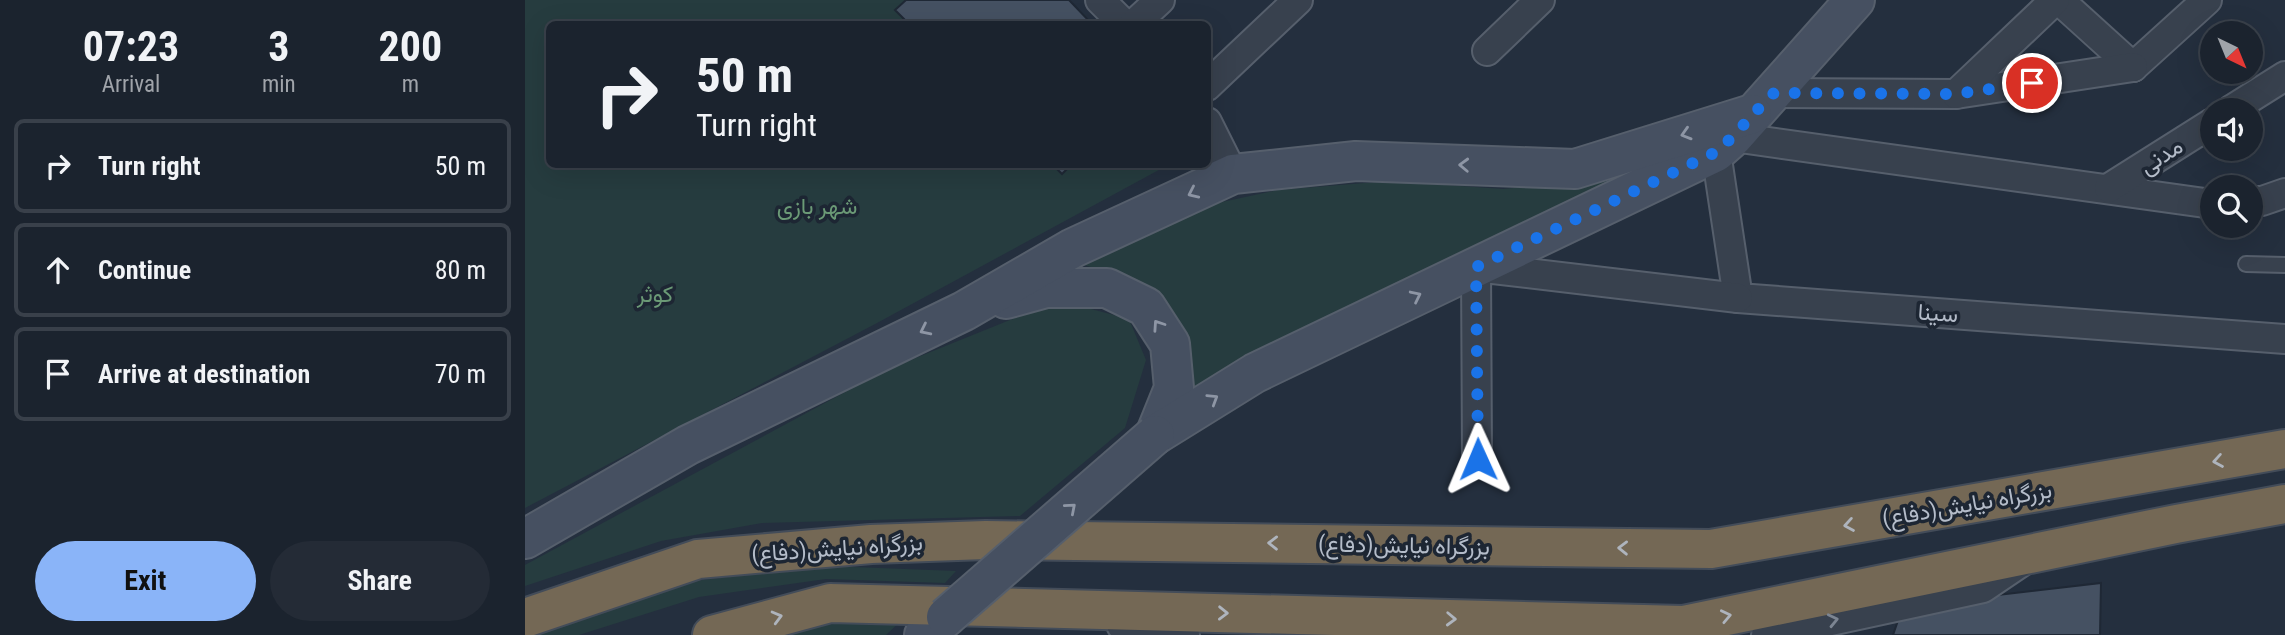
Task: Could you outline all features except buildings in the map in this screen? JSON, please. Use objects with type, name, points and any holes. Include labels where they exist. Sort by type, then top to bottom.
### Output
[{"type":"highway","name":"بزرگراه نیایش(دفاع)","points":[[525,618],[698,559],[871,544],[986,540],[1711,549],[2285,449]]},
{"type":"highway","points":[[712,635],[830,603],[1683,625],[2285,504]]},
{"type":"main road","points":[[936,629],[1155,435],[1255,373],[1476,267],[1744,124],[1855,0]]},
{"type":"main road","points":[[525,539],[688,445],[964,311],[1073,248],[1233,174],[1356,161],[1575,169],[1744,124]]},
{"type":"main road","points":[[964,311],[1046,288],[1107,288],[1146,307],[1170,344],[1174,388],[1155,435]]},
{"type":"street","points":[[1100,0],[1121,21]]},
{"type":"street","points":[[1137,21],[1160,0]]},
{"type":"street","points":[[1211,82],[1298,0]]},
{"type":"street","points":[[1487,51],[1540,0]]},
{"type":"street","points":[[1956,94],[2057,0],[2133,67]]},
{"type":"street","points":[[1744,124],[2133,67],[2207,0]]},
{"type":"street","points":[[2250,98],[2285,76]]},
{"type":"street","points":[[1744,124],[2200,202]]},
{"type":"street","points":[[1738,298],[1744,124]]},
{"type":"street","points":[[1211,130],[1233,174]]},
{"type":"street","name":"مدنی","points":[[2109,188],[2200,131]]},
{"type":"street","points":[[2263,201],[2285,193]]},
{"type":"street","points":[[1476,267],[1478,459]]},
{"type":"street","name":"سینا","points":[[1476,267],[1738,298],[2285,339]]},
{"type":"street","points":[[1766,635],[1983,587],[2036,552]]},
{"type":"street","points":[[1018,608],[1185,635]]},
{"type":"lane","points":[[2246,264],[2285,265]]},
{"type":"green space","name":"کوثر","points":[[525,0],[1069,0],[1091,21],[546,21],[546,168],[1162,168],[877,323],[525,508]]},
{"type":"green space","points":[[1624,177],[1189,395],[1131,279],[1077,263],[1213,204],[1278,190],[1390,181],[1503,189]]},
{"type":"green space","points":[[1045,306],[1091,309],[1129,319],[1146,360],[1125,428],[1020,516],[762,523],[661,541],[525,586],[525,565],[886,370]]},
{"type":"green space","points":[[828,566],[956,571],[945,583],[826,579],[699,597],[579,635],[531,635],[583,613],[702,580]]},
{"type":"green space","points":[[903,619],[886,635],[738,635],[806,626]]},
{"type":"route","points":[[1478,459],[1476,267],[1716,152],[1774,93],[1956,94],[2032,83]]},
{"type":"park label","name":"شهر بازی","points":[[817,206]]}]
